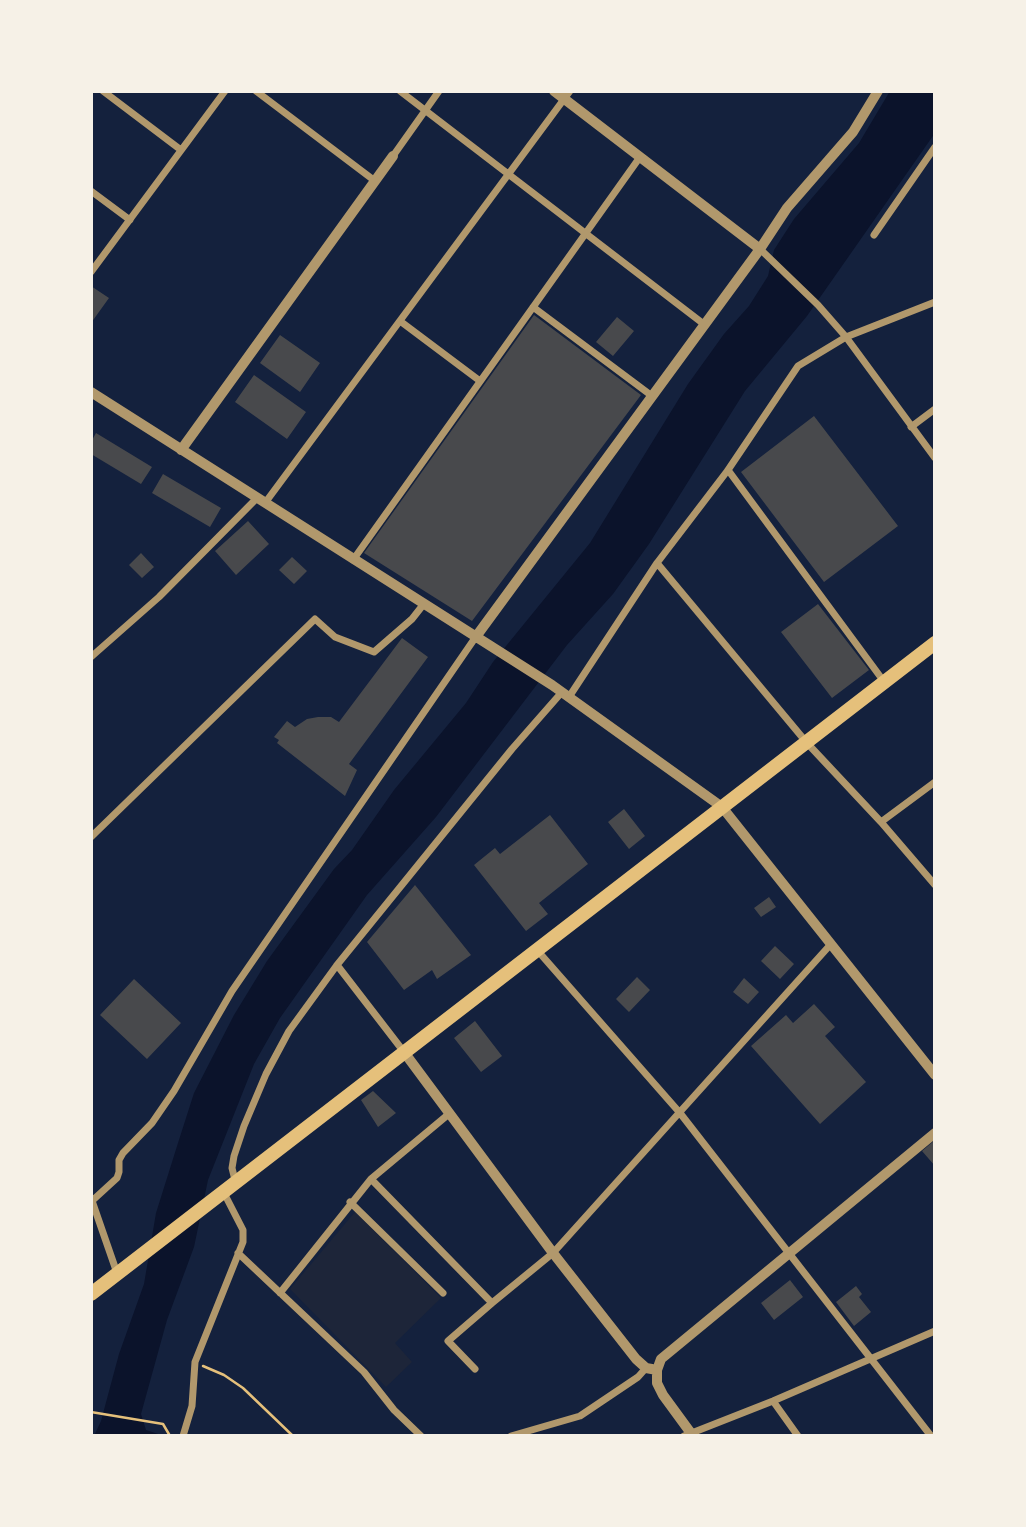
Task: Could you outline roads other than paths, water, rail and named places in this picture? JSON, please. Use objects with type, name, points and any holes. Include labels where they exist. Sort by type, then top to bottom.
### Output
[{"type":"highway","points":[[91,1294],[935,643]]},
{"type":"street","points":[[103,91],[181,150]]},
{"type":"street","points":[[91,272],[225,91]]},
{"type":"street","points":[[256,91],[375,181]]},
{"type":"street","points":[[400,91],[705,325]]},
{"type":"street","points":[[181,450],[439,91]]},
{"type":"street","points":[[554,91],[567,95],[640,157],[764,253],[818,305],[846,337],[935,458]]},
{"type":"street","points":[[118,1274],[92,1199],[117,1178],[119,1160],[123,1153],[152,1123],[174,1091],[232,991],[475,638],[705,325],[764,253],[787,208],[853,132],[878,91]]},
{"type":"street","points":[[91,657],[261,501],[400,321],[567,95]]},
{"type":"street","points":[[874,235],[935,147]]},
{"type":"street","points":[[353,559],[640,157]]},
{"type":"street","points":[[91,191],[130,220]]},
{"type":"street","points":[[183,1436],[192,1406],[195,1362],[243,1242],[243,1230],[226,1192],[234,1156],[266,1074],[289,1031],[337,965],[512,749],[566,694],[657,563],[728,470],[798,366],[846,337],[935,302]]},
{"type":"street","points":[[533,307],[652,396]]},
{"type":"street","points":[[400,321],[480,381]]},
{"type":"street","points":[[91,392],[566,694],[722,807],[935,1075]]},
{"type":"street","points":[[911,427],[935,409]]},
{"type":"street","points":[[728,470],[884,683]]},
{"type":"street","points":[[657,563],[807,743],[935,885]]},
{"type":"street","points":[[91,837],[315,619],[335,637],[374,652],[412,619],[423,604]]},
{"type":"street","points":[[881,822],[935,782]]},
{"type":"street","points":[[475,1369],[448,1342],[553,1253],[831,944]]},
{"type":"street","points":[[537,950],[680,1113],[931,1436]]},
{"type":"street","points":[[337,965],[553,1253],[636,1359],[651,1369],[663,1395],[689,1435],[935,1331]]},
{"type":"street","points":[[280,1293],[370,1179],[450,1113]]},
{"type":"street","points":[[511,1436],[580,1416],[651,1369],[668,1350],[935,1133]]},
{"type":"street","points":[[370,1179],[492,1303]]},
{"type":"street","points":[[350,1202],[443,1293]]},
{"type":"street","points":[[238,1254],[364,1372],[394,1410],[421,1436]]},
{"type":"street","points":[[773,1401],[798,1436]]}]
